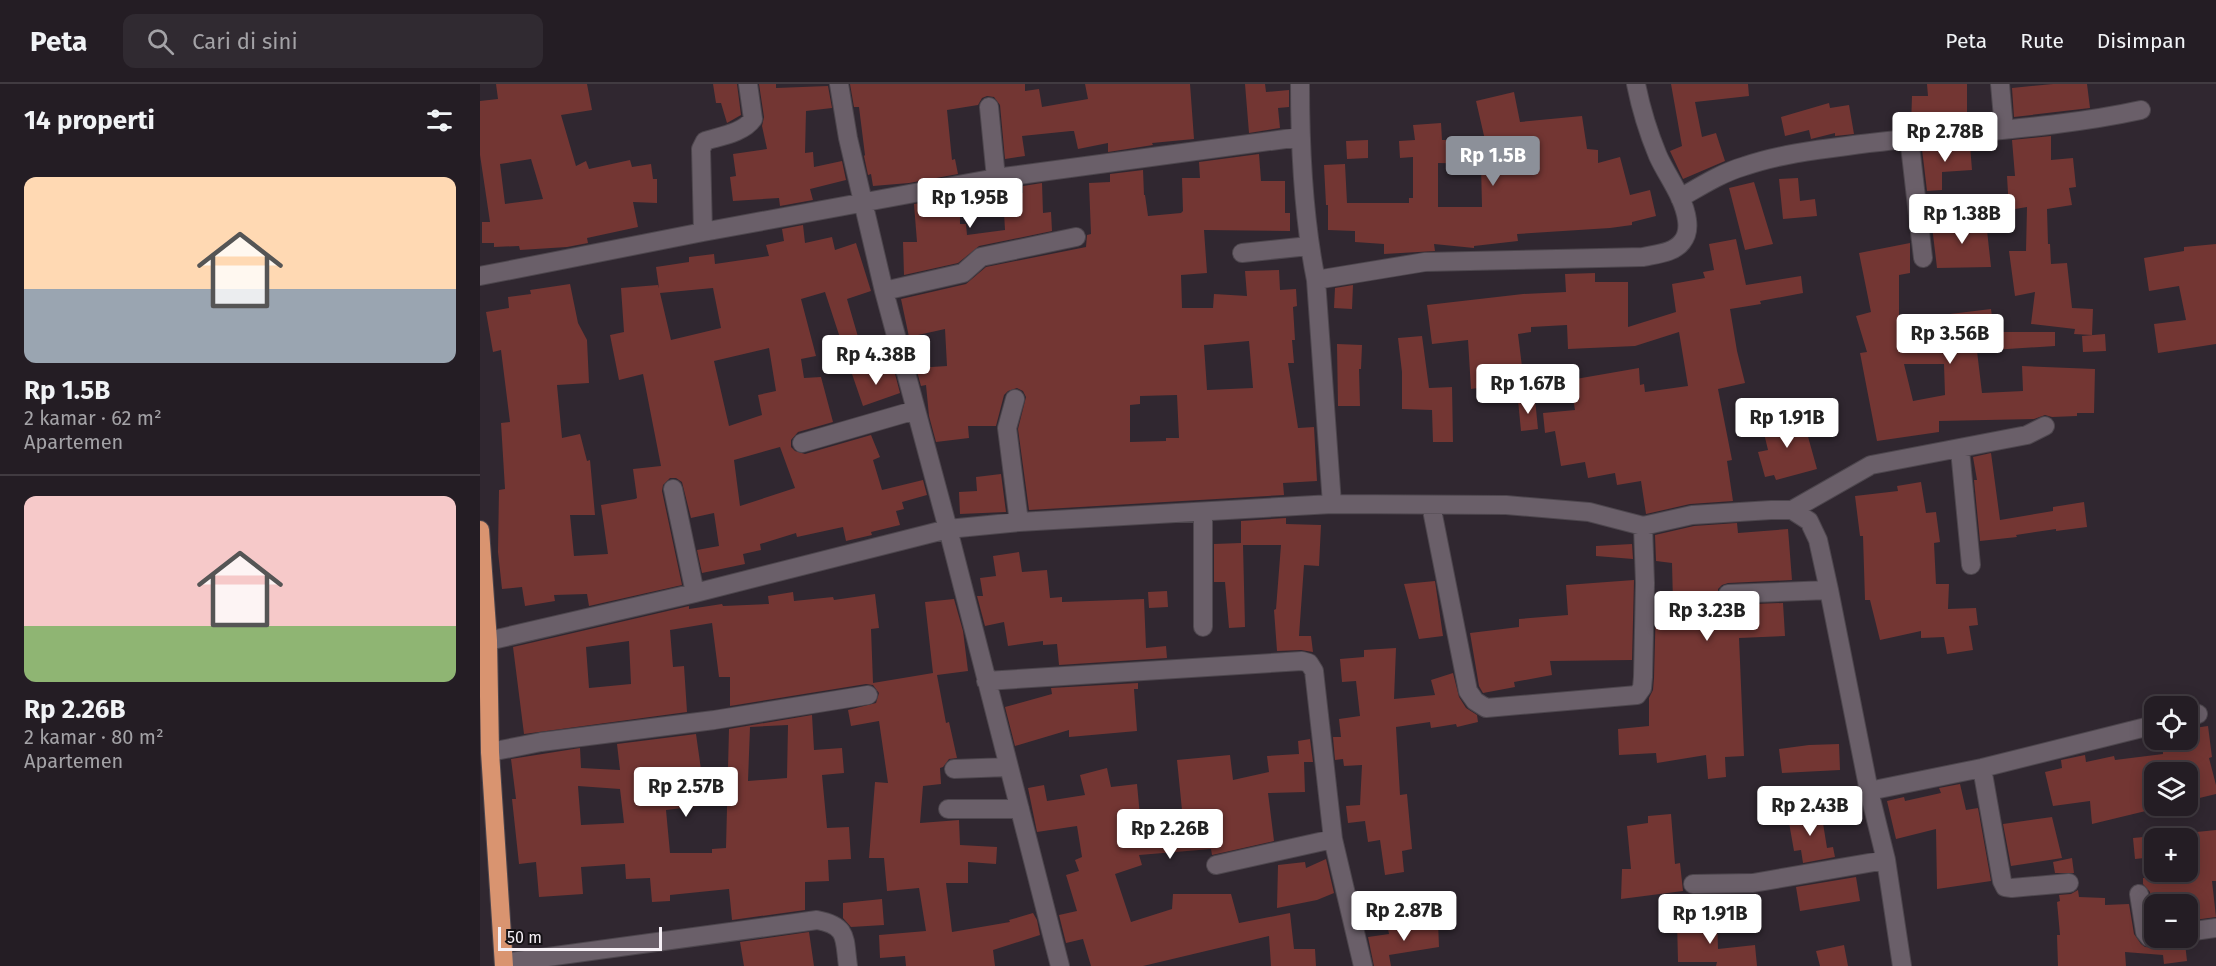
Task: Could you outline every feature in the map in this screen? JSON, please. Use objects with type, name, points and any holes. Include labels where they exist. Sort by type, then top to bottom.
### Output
[{"type":"highway","points":[[480,530],[481,570],[488,641],[487,741],[504,964]]},
{"type":"street","points":[[703,232],[701,149],[705,141],[744,128],[752,121],[748,84]]},
{"type":"street","points":[[839,84],[848,138],[884,291],[948,529],[1060,966]]},
{"type":"street","points":[[1300,84],[1300,136],[1309,246],[1316,280],[1332,504]]},
{"type":"street","points":[[1316,280],[1425,262],[1643,257],[1672,250],[1682,242],[1687,231],[1687,219],[1642,113],[1636,84]]},
{"type":"street","points":[[2000,84],[2004,129]]},
{"type":"street","points":[[989,107],[996,178]]},
{"type":"street","points":[[1680,198],[1713,178],[1745,165],[1815,150],[1909,137],[2082,122],[2141,110]]},
{"type":"street","points":[[480,276],[996,178],[1300,136]]},
{"type":"street","points":[[1909,137],[1923,258]]},
{"type":"street","points":[[884,291],[963,273],[981,257],[1076,237]]},
{"type":"street","points":[[1242,253],[1309,246]]},
{"type":"street","points":[[1015,399],[1007,428],[1019,522]]},
{"type":"street","points":[[802,443],[916,410]]},
{"type":"street","points":[[488,641],[695,593],[948,529],[1019,522],[1332,504],[1506,505],[1588,512],[1643,526],[1692,515],[1792,510],[1871,465],[1960,450],[2027,435],[2045,426]]},
{"type":"street","points":[[1960,450],[1971,565]]},
{"type":"street","points":[[673,489],[695,593]]},
{"type":"street","points":[[1431,506],[1468,691],[1486,708],[1637,695],[1642,688],[1643,677],[1645,583],[1643,526]]},
{"type":"street","points":[[1792,510],[1809,521],[1818,540],[1869,791],[1886,860],[1902,966]]},
{"type":"street","points":[[1203,513],[1203,627]]},
{"type":"street","points":[[1728,594],[1829,590]]},
{"type":"street","points":[[986,681],[1302,661],[1309,663],[1314,671],[1333,839],[1363,966]]},
{"type":"street","points":[[487,741],[541,742],[714,720],[868,695]]},
{"type":"street","points":[[1869,791],[1982,768],[2144,728]]},
{"type":"street","points":[[954,769],[1008,767]]},
{"type":"street","points":[[1982,768],[2002,881],[2005,886],[2012,888],[2069,883]]},
{"type":"street","points":[[948,809],[1020,809]]},
{"type":"street","points":[[1216,865],[1333,839]]},
{"type":"street","points":[[1693,884],[1753,883],[1886,860]]},
{"type":"street","points":[[2139,894],[2144,926]]},
{"type":"street","points":[[504,964],[817,920],[834,924],[839,928],[843,936],[848,966]]},
{"type":"street","points":[[2198,930],[2216,928]]},
{"type":"building","points":[[496,84],[587,84],[592,110],[561,115],[576,166],[586,161],[589,169],[630,160],[632,167],[651,164],[653,179],[657,179],[657,203],[633,202],[638,227],[587,238],[588,243],[567,247],[520,250],[519,246],[494,247],[494,243],[482,243],[482,222],[490,222],[480,155],[480,101],[498,99]],"holes":[[[531,159],[543,199],[505,204],[500,164]]]},
{"type":"building","points":[[713,84],[737,84],[741,115],[727,123],[721,103],[716,103]]},
{"type":"building","points":[[759,84],[776,84],[776,88],[828,86],[832,108],[806,111],[805,153],[813,152],[814,167],[842,161],[846,180],[810,189],[813,200],[780,206],[779,198],[733,201],[730,177],[736,176],[733,154],[767,149],[762,126],[764,117]]},
{"type":"building","points":[[850,84],[1025,84],[1025,91],[1039,89],[1042,107],[1088,99],[1085,84],[1190,84],[1194,139],[1152,143],[1153,145],[1108,152],[1108,143],[1078,149],[1074,131],[1022,136],[1025,156],[1005,159],[1000,105],[994,97],[987,96],[982,98],[978,105],[947,110],[952,160],[955,159],[958,174],[909,183],[873,186],[864,156],[859,107],[854,107]]},
{"type":"building","points":[[1245,84],[1265,84],[1266,92],[1289,90],[1289,107],[1278,108],[1280,128],[1249,133]]},
{"type":"building","points":[[1671,84],[1748,84],[1749,96],[1695,102],[1702,137],[1716,133],[1725,161],[1683,179],[1670,151],[1682,146]]},
{"type":"building","points":[[1927,84],[1967,84],[1967,122],[1911,126],[1912,96],[1928,96]]},
{"type":"building","points":[[2053,84],[2087,84],[2090,108],[2014,117],[2012,88]]},
{"type":"building","points":[[1514,92],[1520,122],[1582,116],[1587,149],[1598,150],[1598,163],[1620,157],[1630,195],[1650,190],[1656,216],[1632,222],[1632,225],[1610,228],[1517,234],[1518,241],[1474,246],[1474,248],[1434,244],[1435,251],[1384,254],[1384,244],[1355,242],[1355,231],[1328,230],[1324,165],[1345,164],[1347,203],[1409,203],[1409,198],[1413,198],[1413,157],[1400,158],[1399,141],[1415,140],[1413,125],[1441,123],[1442,140],[1485,140],[1476,101]],"holes":[[[1438,163],[1481,164],[1482,207],[1438,207]]]},
{"type":"building","points":[[1829,103],[1830,108],[1849,105],[1854,134],[1835,136],[1835,133],[1811,139],[1809,130],[1785,136],[1781,117]]},
{"type":"building","points":[[2051,136],[2051,160],[2073,158],[2076,187],[2069,188],[2072,205],[2047,209],[2051,264],[2067,263],[2072,308],[2093,309],[2092,335],[2074,334],[2075,329],[2031,324],[2035,292],[2015,296],[2009,251],[2026,251],[2027,207],[2009,210],[2007,176],[2015,176],[2012,140]]},
{"type":"building","points":[[1368,140],[1368,158],[1347,159],[1346,141]]},
{"type":"building","points":[[1970,145],[1972,170],[1942,172],[1942,190],[1927,191],[1922,149]]},
{"type":"building","points":[[1259,154],[1261,181],[1285,181],[1285,213],[1290,213],[1290,231],[1204,230],[1207,273],[1181,275],[1182,308],[1213,308],[1214,294],[1247,296],[1245,271],[1279,270],[1280,290],[1296,289],[1297,306],[1293,307],[1295,340],[1292,340],[1294,363],[1288,363],[1298,428],[1314,427],[1317,481],[1283,483],[1284,495],[1029,510],[1018,429],[1026,397],[1023,391],[1017,388],[1004,395],[996,426],[968,426],[969,438],[936,442],[929,416],[926,385],[921,386],[916,368],[947,366],[945,329],[909,337],[901,299],[966,284],[986,267],[1086,247],[1087,235],[1091,234],[1089,183],[1110,182],[1110,174],[1143,170],[1148,216],[1181,213],[1183,211],[1182,178],[1200,178],[1199,162]],"holes":[[[1249,341],[1253,388],[1207,390],[1204,345]],[[1177,395],[1179,438],[1166,438],[1166,441],[1130,442],[1130,405],[1140,404],[1140,396]]]},
{"type":"building","points":[[1798,178],[1800,201],[1815,199],[1817,216],[1783,219],[1779,179]]},
{"type":"building","points":[[1754,182],[1773,244],[1745,250],[1729,188]]},
{"type":"building","points":[[1042,183],[1043,213],[1051,212],[1052,231],[979,246],[958,263],[904,275],[903,242],[917,242],[914,204],[960,196],[960,224],[966,224],[967,235],[1005,230],[1003,194],[1023,193],[1023,186]]},
{"type":"building","points":[[1986,221],[1991,267],[1937,268],[1932,226]]},
{"type":"building","points":[[803,225],[805,243],[832,237],[835,250],[856,243],[871,291],[847,299],[861,347],[844,350],[825,292],[801,299],[816,356],[801,359],[804,378],[821,377],[833,422],[798,432],[791,440],[791,447],[805,454],[871,435],[880,457],[873,460],[882,490],[923,480],[927,495],[902,502],[904,509],[896,511],[900,525],[871,532],[872,535],[846,541],[843,527],[797,537],[796,533],[760,544],[761,550],[743,554],[745,564],[702,573],[697,550],[719,546],[714,513],[691,518],[682,482],[676,478],[670,478],[663,485],[662,491],[682,585],[589,606],[587,594],[554,595],[555,601],[525,606],[522,587],[502,589],[498,552],[499,490],[505,489],[501,423],[510,422],[501,350],[493,352],[486,312],[509,308],[508,297],[531,294],[530,290],[570,284],[578,323],[587,340],[589,383],[557,385],[562,438],[580,434],[587,461],[590,460],[595,515],[570,515],[574,556],[608,554],[601,505],[637,498],[633,469],[661,466],[643,374],[619,380],[610,335],[624,332],[621,288],[658,285],[659,288],[656,267],[689,262],[689,257],[714,254],[715,264],[769,256],[766,245],[784,241],[782,229]],"holes":[[[713,288],[721,328],[671,340],[660,293]],[[769,348],[776,391],[758,395],[762,415],[729,426],[714,361]],[[780,447],[795,488],[740,506],[734,460]]]},
{"type":"building","points":[[1736,239],[1746,285],[1801,276],[1803,293],[1730,309],[1745,383],[1718,389],[1732,460],[1727,461],[1733,501],[1690,504],[1646,514],[1641,481],[1617,485],[1615,473],[1588,478],[1585,462],[1561,466],[1555,431],[1545,433],[1543,413],[1575,410],[1570,380],[1639,368],[1640,385],[1644,384],[1645,392],[1688,386],[1679,332],[1635,346],[1568,349],[1567,325],[1531,327],[1531,332],[1518,334],[1523,375],[1527,375],[1527,394],[1511,394],[1511,383],[1471,389],[1468,340],[1432,344],[1427,305],[1523,294],[1566,292],[1565,274],[1595,273],[1595,282],[1628,282],[1628,327],[1676,312],[1672,284],[1705,278],[1703,272],[1714,270],[1709,244]]},
{"type":"building","points":[[1910,243],[1910,273],[1899,275],[1899,316],[1908,317],[1906,349],[1945,344],[1942,315],[1991,309],[1994,332],[2055,332],[2055,346],[1977,351],[1982,393],[2023,391],[2022,366],[2095,369],[2094,413],[2077,413],[2077,416],[2045,415],[2034,419],[1939,421],[1939,432],[1877,441],[1860,353],[1867,352],[1856,316],[1871,312],[1859,253]],"holes":[[[1904,364],[1944,364],[1945,395],[1913,401]]]},
{"type":"building","points":[[2216,244],[2216,344],[2158,353],[2154,324],[2186,320],[2179,286],[2149,291],[2144,258],[2184,251],[2184,247]]},
{"type":"building","points":[[1353,285],[1352,309],[1334,308],[1335,288]]},
{"type":"building","points":[[2105,334],[2106,351],[2083,352],[2082,336]]},
{"type":"building","points":[[1422,336],[1429,388],[1452,387],[1453,442],[1433,442],[1432,410],[1402,409],[1402,372],[1398,338]]},
{"type":"building","points":[[1337,344],[1362,345],[1361,369],[1359,369],[1360,406],[1338,406]]},
{"type":"building","points":[[894,370],[900,393],[863,406],[852,374]]},
{"type":"building","points":[[1535,399],[1538,429],[1521,431],[1518,400]]},
{"type":"building","points":[[1802,415],[1817,469],[1776,480],[1774,475],[1765,477],[1758,452],[1768,450],[1762,425]]},
{"type":"building","points":[[1991,453],[2000,520],[2053,511],[2053,507],[2084,502],[2087,527],[2056,531],[2056,529],[2016,535],[2017,537],[1980,541],[1974,480],[1977,480],[1973,457]]},
{"type":"building","points":[[1001,474],[1006,512],[960,514],[959,492],[977,491],[976,477]]},
{"type":"building","points":[[1921,482],[1926,513],[1936,512],[1940,542],[1934,543],[1936,584],[1949,584],[1948,609],[1976,608],[1978,625],[1969,626],[1973,650],[1947,654],[1944,637],[1921,638],[1921,631],[1880,640],[1870,600],[1865,600],[1863,536],[1860,536],[1855,496],[1898,491],[1897,486]]},
{"type":"building","points":[[1286,518],[1286,524],[1321,525],[1319,566],[1304,565],[1299,636],[1311,636],[1313,652],[1277,651],[1274,610],[1276,609],[1281,545],[1243,545],[1245,627],[1229,628],[1225,582],[1214,582],[1214,544],[1241,543],[1241,521]]},
{"type":"building","points":[[1737,523],[1738,533],[1788,529],[1792,580],[1728,583],[1718,589],[1718,599],[1728,605],[1783,603],[1785,636],[1739,638],[1744,756],[1725,757],[1726,777],[1708,779],[1706,755],[1657,763],[1656,753],[1619,755],[1618,729],[1649,726],[1649,698],[1653,690],[1654,678],[1656,604],[1673,603],[1672,563],[1656,561],[1655,535],[1694,526]]},
{"type":"building","points":[[1632,544],[1633,559],[1596,556],[1596,546]]},
{"type":"building","points":[[1019,552],[1022,572],[1047,570],[1050,598],[1062,597],[1062,602],[1144,599],[1146,648],[1166,646],[1167,658],[1059,665],[1057,644],[1043,645],[1043,641],[1008,646],[1004,622],[985,626],[977,596],[983,596],[980,578],[996,576],[993,556]]},
{"type":"building","points":[[1634,580],[1632,660],[1550,661],[1552,675],[1514,682],[1515,687],[1483,693],[1479,686],[1470,633],[1519,627],[1519,619],[1568,615],[1566,585]]},
{"type":"building","points":[[1435,581],[1443,636],[1419,639],[1404,584]]},
{"type":"building","points":[[1167,591],[1168,607],[1149,608],[1148,592]]},
{"type":"building","points":[[793,592],[794,601],[833,597],[834,600],[875,594],[879,628],[871,629],[873,683],[933,673],[925,602],[954,599],[963,631],[968,671],[937,675],[946,723],[949,722],[957,758],[949,759],[940,768],[941,784],[923,786],[920,823],[959,820],[960,845],[997,847],[996,864],[968,862],[968,883],[946,883],[952,932],[1010,922],[1009,920],[1033,913],[1040,935],[993,950],[995,966],[906,966],[905,956],[880,958],[879,935],[926,931],[919,888],[887,891],[884,858],[869,858],[875,782],[888,783],[879,721],[851,726],[848,710],[876,703],[879,693],[873,685],[866,684],[730,706],[730,677],[719,677],[712,623],[670,630],[673,667],[684,666],[687,712],[524,734],[513,647],[689,606],[689,609],[722,604],[723,606],[769,604],[768,596]],"holes":[[[629,641],[631,684],[589,688],[586,647]]]},
{"type":"building","points":[[1396,648],[1394,699],[1435,695],[1431,680],[1453,673],[1459,697],[1466,708],[1477,715],[1478,722],[1457,727],[1456,724],[1431,728],[1430,722],[1396,727],[1400,795],[1407,794],[1412,849],[1402,851],[1404,872],[1385,875],[1380,840],[1368,842],[1365,821],[1348,823],[1346,806],[1360,805],[1362,765],[1344,766],[1343,759],[1335,760],[1333,737],[1341,737],[1339,719],[1360,716],[1356,681],[1342,682],[1340,659],[1364,657],[1364,650]]},
{"type":"building","points":[[1138,683],[1138,689],[1134,689],[1137,731],[1069,737],[1069,730],[1015,746],[1005,707],[1052,694],[1051,688]]},
{"type":"building","points":[[812,715],[814,750],[842,748],[844,773],[822,775],[827,828],[849,827],[851,859],[828,860],[829,881],[805,882],[805,910],[732,920],[729,889],[670,895],[670,901],[652,902],[650,878],[626,879],[625,864],[581,867],[583,894],[539,897],[536,862],[519,864],[512,799],[516,799],[511,759],[580,748],[581,768],[620,770],[617,744],[696,734],[706,805],[666,810],[670,853],[712,853],[712,849],[726,848],[729,729]],"holes":[[[788,725],[787,778],[748,781],[750,727]],[[578,786],[620,789],[624,823],[581,825]]]},
{"type":"building","points":[[2208,726],[2212,757],[2209,758],[2216,794],[2198,798],[2198,762],[2144,762],[2144,811],[2092,824],[2090,801],[2053,806],[2045,772],[2062,768],[2061,760],[2085,755],[2086,762],[2114,756],[2115,760],[2163,754],[2170,750],[2198,750],[2198,727]]},
{"type":"building","points":[[1310,739],[1313,762],[1304,762],[1305,792],[1268,793],[1274,841],[1212,855],[1211,849],[1139,855],[1142,865],[1115,874],[1131,922],[1172,909],[1173,894],[1231,894],[1239,923],[1290,913],[1294,949],[1315,949],[1316,966],[1271,966],[1269,936],[1143,966],[1091,966],[1083,939],[1066,943],[1059,915],[1077,911],[1066,875],[1079,871],[1075,860],[1082,857],[1077,826],[1037,832],[1028,788],[1044,785],[1047,801],[1085,795],[1080,775],[1107,768],[1111,787],[1137,784],[1140,816],[1182,810],[1177,760],[1230,755],[1233,780],[1269,772],[1267,756],[1299,754],[1298,741]]},
{"type":"building","points":[[1839,744],[1840,770],[1782,773],[1779,749]]},
{"type":"building","points":[[1960,784],[1966,810],[1978,808],[1991,881],[1937,889],[1936,829],[1896,839],[1887,801],[1904,797],[1905,801],[1941,793],[1939,788]]},
{"type":"building","points":[[1821,811],[1827,848],[1833,847],[1835,857],[1803,863],[1801,850],[1794,851],[1788,817]]},
{"type":"building","points":[[1671,814],[1675,864],[1680,863],[1683,891],[1621,899],[1622,869],[1631,869],[1627,826],[1648,823],[1648,816]]},
{"type":"building","points":[[2052,817],[2062,858],[2011,866],[2003,824]]},
{"type":"building","points":[[2216,830],[2216,881],[2212,881],[2216,917],[2198,919],[2198,894],[2150,894],[2143,884],[2143,878],[2144,882],[2198,882],[2198,832]]},
{"type":"building","points":[[2144,837],[2144,858],[2135,859],[2133,838]]},
{"type":"building","points":[[2072,858],[2074,873],[2055,873],[2053,862]]},
{"type":"building","points":[[1326,859],[1334,893],[1317,900],[1277,908],[1278,865],[1305,862],[1306,868]]},
{"type":"building","points":[[1856,877],[1860,901],[1800,911],[1796,887]]},
{"type":"building","points":[[2078,890],[2079,897],[2105,898],[2105,905],[2129,904],[2134,934],[2144,948],[2186,948],[2187,961],[2164,964],[2163,955],[2125,952],[2126,966],[2058,966],[2057,935],[2060,935],[2057,902],[2060,901],[2059,895],[2071,894]]},
{"type":"building","points":[[882,899],[884,925],[851,927],[843,918],[843,903]]},
{"type":"building","points":[[1717,918],[1718,949],[1755,945],[1757,966],[1716,966],[1717,962],[1678,962],[1677,920]]},
{"type":"building","points":[[1438,922],[1439,947],[1389,955],[1391,966],[1374,966],[1368,937],[1389,934],[1388,929],[1415,925],[1415,923]]},
{"type":"building","points":[[809,932],[814,966],[744,966],[740,942]]},
{"type":"building","points":[[1844,945],[1848,966],[1820,966],[1816,951]]}]
